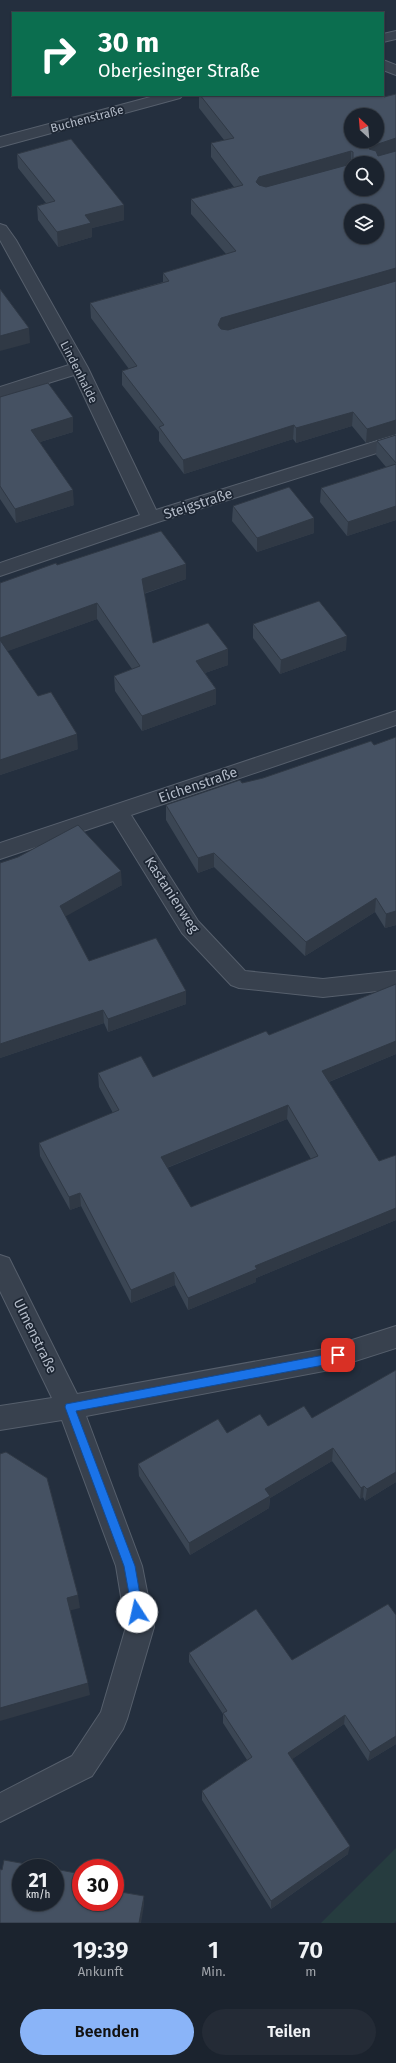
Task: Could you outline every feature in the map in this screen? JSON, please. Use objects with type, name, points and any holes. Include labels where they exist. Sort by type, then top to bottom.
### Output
[{"type":"street","points":[[384,38],[396,35]]},
{"type":"street","points":[[384,65],[396,71]]},
{"type":"street","name":"Buchenstraße","points":[[0,142],[171,96]]},
{"type":"street","name":"Lindenhalde","points":[[0,229],[8,240],[79,368],[151,518]]},
{"type":"street","points":[[0,393],[79,368]]},
{"type":"street","name":"Steigstraße","points":[[0,570],[151,518],[396,441]]},
{"type":"street","name":"Eichenstraße","points":[[0,851],[396,718]]},
{"type":"street","name":"Kastanienweg","points":[[118,812],[190,927],[239,978],[323,988],[396,980]]},
{"type":"street","name":"Ulmenstraße","points":[[0,1266],[70,1407],[129,1566],[140,1627],[113,1719],[82,1766],[0,1808]]},
{"type":"street","points":[[0,1418],[70,1407],[324,1360],[396,1337]]},
{"type":"green space","points":[[396,1848],[396,1921],[394,1923],[321,1923]]},
{"type":"building","points":[[396,94],[396,138],[384,142],[384,108],[344,108],[344,148],[370,148],[369,149],[376,151],[378,156],[396,151],[396,268],[221,318],[218,325],[221,329],[228,330],[396,281],[396,420],[367,429],[353,412],[296,428],[294,425],[183,460],[159,427],[164,425],[122,371],[137,366],[90,303],[169,281],[163,273],[236,251],[191,199],[243,185],[211,143],[234,138],[201,96],[384,97]],"holes":[[[351,151],[353,152],[353,156],[384,156],[384,196],[344,196],[344,166],[266,187],[259,185],[256,182],[259,177]]]},
{"type":"building","points":[[71,139],[124,205],[85,215],[91,223],[57,232],[37,206],[55,201],[17,154]]},
{"type":"building","points":[[0,289],[29,328],[0,336]]},
{"type":"building","points":[[48,383],[73,417],[31,430],[73,490],[15,509],[0,486],[0,397]]},
{"type":"building","points":[[396,435],[396,463],[377,441]]},
{"type":"building","points":[[396,464],[396,506],[348,522],[321,488]]},
{"type":"building","points":[[289,487],[314,518],[257,538],[233,506]]},
{"type":"building","points":[[161,531],[186,564],[142,579],[153,643],[208,623],[228,649],[196,661],[216,689],[142,716],[114,676],[140,666],[97,603],[0,638],[0,583],[56,563],[57,565]]},
{"type":"building","points":[[319,601],[347,636],[281,660],[253,624]]},
{"type":"building","points":[[0,640],[38,696],[51,692],[77,734],[0,760]]},
{"type":"building","points":[[396,737],[396,911],[386,914],[376,898],[306,942],[214,853],[198,858],[166,805],[240,780],[242,783],[263,778],[371,741],[374,745]]},
{"type":"building","points":[[78,825],[121,871],[60,906],[89,961],[156,938],[186,991],[108,1019],[103,1010],[0,1044],[0,863],[18,857]]},
{"type":"building","points":[[396,984],[396,1041],[322,1071],[379,1161],[396,1155],[396,1208],[255,1266],[257,1269],[188,1298],[174,1272],[131,1290],[80,1193],[69,1197],[39,1143],[119,1110],[98,1073],[141,1056],[153,1077],[266,1031],[269,1035]],"holes":[[[288,1105],[318,1156],[191,1207],[161,1157]]]},
{"type":"building","points":[[396,1370],[396,1472],[367,1489],[364,1486],[361,1488],[333,1448],[265,1489],[270,1496],[189,1543],[138,1464],[218,1419],[227,1433],[260,1414],[268,1426],[304,1406],[312,1418]]},
{"type":"building","points":[[6,1452],[47,1478],[78,1595],[67,1598],[88,1683],[0,1708],[0,1454]]},
{"type":"building","points":[[388,1604],[396,1615],[396,1736],[370,1752],[345,1715],[288,1753],[350,1846],[271,1901],[202,1791],[252,1757],[223,1713],[227,1711],[189,1653],[256,1609],[292,1660]]},
{"type":"building","points":[[4,1860],[12,1861],[12,1911],[64,1911],[64,1871],[72,1872],[72,1911],[124,1911],[124,1893],[144,1896],[139,1923],[0,1923],[0,1869],[2,1870]]},
{"type":"route","points":[[137,1612],[129,1566],[70,1407],[324,1360],[338,1355]]}]
